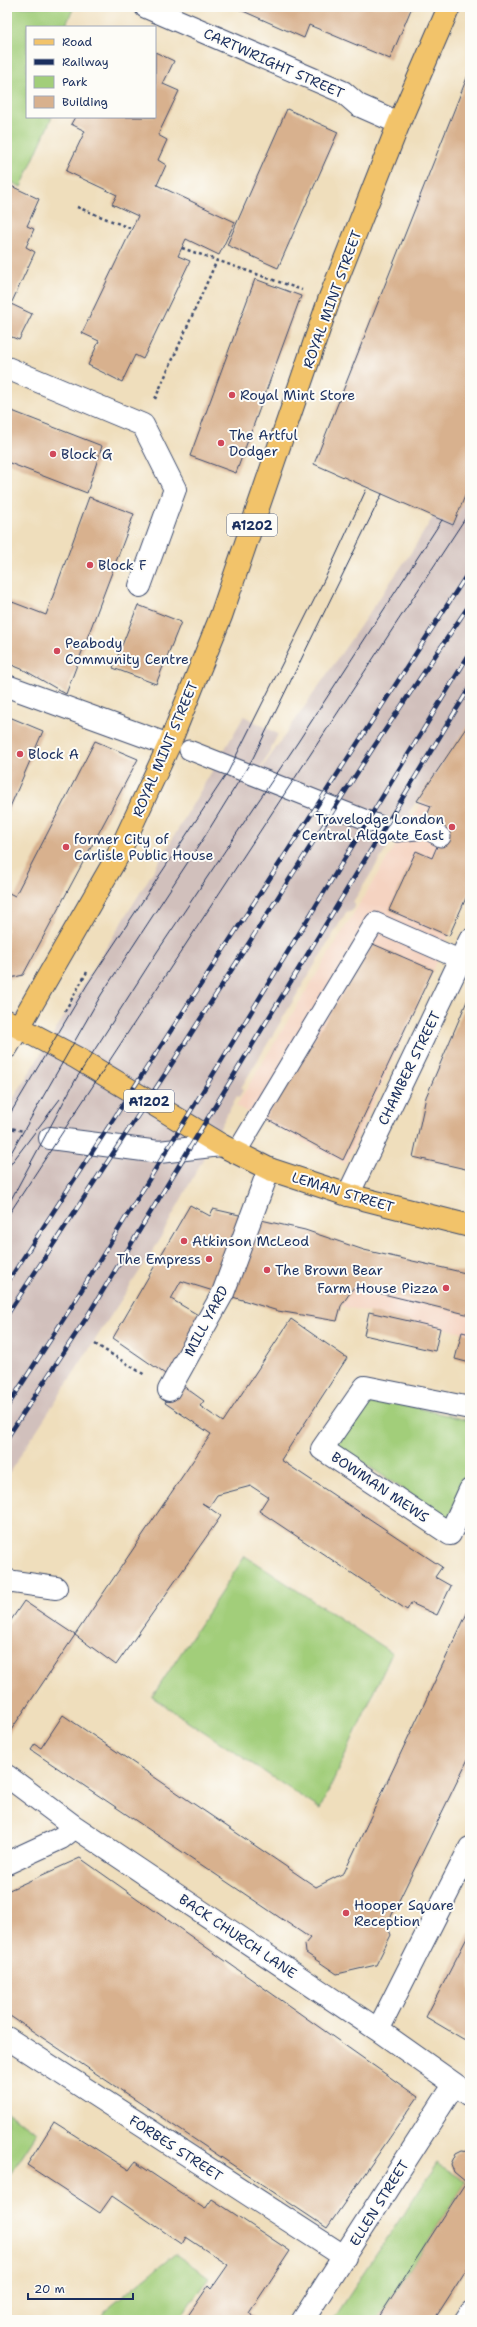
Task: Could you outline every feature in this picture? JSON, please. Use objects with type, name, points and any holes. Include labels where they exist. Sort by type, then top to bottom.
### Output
[{"type":"main road","name":"ROYAL MINT STREET","points":[[13,1024],[117,857],[179,747],[221,616],[329,300],[399,123],[449,7]]},
{"type":"main road","points":[[7,1047],[13,1024]]},
{"type":"main road","name":"LEMAN STREET","points":[[13,1024],[77,1058],[228,1149],[269,1169],[348,1195],[470,1226]]},
{"type":"street","name":"CARTWRIGHT STREET","points":[[146,7],[343,92],[358,105],[399,123]]},
{"type":"street","points":[[7,368],[143,425],[175,489],[140,586]]},
{"type":"street","points":[[7,686],[179,747]]},
{"type":"street","name":"CHAMBER STREET","points":[[348,1195],[470,940]]},
{"type":"street","points":[[50,1138],[159,1152],[228,1149]]},
{"type":"street","name":"MILL YARD","points":[[169,1390],[223,1292],[269,1169]]},
{"type":"street","name":"BOWMAN MEWS","points":[[470,1408],[365,1387],[322,1449],[450,1534],[470,1490]]},
{"type":"street","points":[[7,1581],[56,1588]]},
{"type":"street","name":"BACK CHURCH LANE","points":[[7,1776],[75,1827],[378,2030],[462,2090]]},
{"type":"street","points":[[7,1863],[60,1838],[75,1827]]},
{"type":"street","points":[[378,2030],[470,1848]]},
{"type":"street","name":"FORBES STREET","points":[[7,2038],[344,2258]]},
{"type":"street","name":"ELLEN STREET","points":[[303,2320],[344,2258],[462,2090]]},
{"type":"lane","points":[[179,747],[397,832],[426,829],[441,837]]},
{"type":"lane","points":[[228,1149],[375,922],[461,960]]},
{"type":"lane","points":[[464,2320],[470,2311]]},
{"type":"path","points":[[77,207],[132,229]]},
{"type":"path","points":[[182,248],[329,300]]},
{"type":"path","points":[[143,425],[217,260]]},
{"type":"path","points":[[95,1344],[169,1390]]},
{"type":"shaded area","points":[[470,484],[470,722],[409,812],[412,814],[407,821],[404,820],[353,902],[355,905],[351,912],[347,911],[241,1088],[243,1090],[239,1097],[237,1096],[156,1246],[7,1476],[7,1109],[159,862],[244,716],[278,734],[258,774],[412,551],[433,517],[453,525]]},
{"type":"shaded area","points":[[470,723],[470,888],[346,1164],[236,1106]]},
{"type":"shaded area","points":[[364,1250],[470,1274],[470,1334],[341,1306],[337,1321],[278,1311]]},
{"type":"green space","points":[[7,7],[74,7],[65,26],[26,26],[26,118],[52,118],[21,187],[7,180]]},
{"type":"green space","points":[[370,1396],[470,1421],[470,1474],[448,1519],[335,1444]]},
{"type":"green space","points":[[245,1556],[392,1653],[320,1809],[152,1697]]},
{"type":"green space","points":[[7,2112],[37,2133],[7,2179]]},
{"type":"green space","points":[[437,2163],[466,2182],[377,2320],[333,2320]]},
{"type":"green space","points":[[175,2254],[209,2277],[179,2320],[99,2320],[105,2311]]},
{"type":"building","points":[[234,7],[412,7],[390,59],[309,25],[304,38]]},
{"type":"building","points":[[156,52],[174,61],[163,84],[179,91],[158,135],[167,140],[158,160],[166,165],[157,185],[235,222],[219,255],[186,239],[178,256],[190,261],[143,359],[135,355],[122,382],[88,365],[99,341],[82,333],[138,216],[112,204],[117,195],[66,171],[85,131],[71,124],[74,118],[156,118]]},
{"type":"building","points":[[470,70],[470,484],[453,525],[314,464]]},
{"type":"building","points":[[287,109],[338,132],[278,268],[227,245]]},
{"type":"building","points":[[7,184],[39,199],[27,226],[34,229],[26,247],[35,252],[11,304],[32,314],[19,340],[7,335]]},
{"type":"building","points":[[255,279],[301,296],[236,473],[190,456]]},
{"type":"building","name":"Block G","points":[[7,409],[102,446],[87,493],[7,462]]},
{"type":"building","points":[[89,497],[134,514],[66,694],[24,670],[7,663],[7,600],[46,615]]},
{"type":"building","points":[[138,605],[181,622],[156,684],[113,668]]},
{"type":"building","name":"Block A","points":[[7,716],[43,731],[7,814]]},
{"type":"building","name":"Travelodge London Central Aldgate East","points":[[470,722],[470,889],[449,936],[389,910],[416,851],[432,858],[441,837],[424,823],[431,806],[417,801]]},
{"type":"building","points":[[95,741],[138,759],[23,975],[7,979],[7,892],[15,896]]},
{"type":"building","points":[[373,944],[433,970],[343,1160],[265,1118]]},
{"type":"building","points":[[470,994],[470,1170],[413,1157],[426,1097]]},
{"type":"building","points":[[190,1205],[210,1216],[213,1209],[305,1230],[364,1250],[470,1274],[470,1315],[354,1287],[341,1306],[337,1321],[278,1311],[181,1281],[171,1299],[205,1319],[171,1378],[113,1338]]},
{"type":"building","points":[[369,1312],[440,1328],[435,1351],[364,1335]]},
{"type":"building","points":[[291,1319],[347,1358],[281,1460],[442,1567],[435,1577],[451,1586],[437,1615],[411,1603],[407,1610],[259,1511],[268,1497],[251,1486],[217,1495],[209,1507],[202,1503],[221,1516],[116,1665],[75,1635],[211,1434],[165,1403],[179,1383],[204,1401],[200,1406],[223,1422]]},
{"type":"building","points":[[462,1332],[470,1334],[470,1363],[455,1359]]},
{"type":"building","points":[[24,1601],[75,1635],[7,1736],[7,1626]]},
{"type":"building","points":[[470,1607],[470,1755],[387,1925],[391,1935],[376,1965],[337,1974],[306,1953],[305,1944],[310,1938],[31,1750],[35,1744],[41,1748],[63,1715],[316,1887],[344,1873]]},
{"type":"building","points":[[80,1858],[418,2097],[327,2228],[7,2014],[7,1891]]},
{"type":"building","points":[[470,1932],[470,2043],[426,2017]]},
{"type":"building","points":[[54,2122],[129,2170],[135,2162],[205,2209],[212,2199],[290,2251],[249,2313],[258,2320],[185,2320],[209,2285],[212,2288],[228,2265],[186,2237],[182,2244],[112,2196],[100,2213],[27,2165]]},
{"type":"building","points":[[462,2150],[470,2151],[470,2264],[434,2320],[377,2320],[466,2182],[454,2172],[451,2164],[456,2153]]},
{"type":"tram line","points":[[7,1119],[87,985],[228,772],[331,566],[366,490]]},
{"type":"tram line","points":[[7,1160],[101,995],[205,836],[253,758],[382,494]]},
{"type":"tram line","points":[[7,1217],[470,511]]},
{"type":"tram line","points":[[7,1207],[76,1079],[157,952],[298,742],[442,520]]},
{"type":"tram line","points":[[7,1169],[60,1099]]},
{"type":"railway","points":[[7,1283],[470,570]]},
{"type":"railway","points":[[7,1315],[173,1062],[373,748],[470,604]]},
{"type":"railway","points":[[7,1407],[70,1309],[470,653]]},
{"type":"railway","points":[[7,1438],[85,1320],[470,687]]},
{"type":"place","name":"Royal Mint Store","points":[[232,395]]},
{"type":"place","name":"The Artful Dodger","points":[[221,443]]},
{"type":"place","name":"Block G","points":[[53,454]]},
{"type":"place","name":"Block F","points":[[90,565]]},
{"type":"place","name":"Peabody Community Centre","points":[[57,651]]},
{"type":"place","name":"Block A","points":[[20,754]]},
{"type":"place","name":"Travelodge London Central Aldgate East","points":[[452,827]]},
{"type":"place","name":"former City of Carlisle Public House","points":[[66,847]]},
{"type":"place","name":"Atkinson McLeod","points":[[184,1241]]},
{"type":"place","name":"The Empress","points":[[209,1259]]},
{"type":"place","name":"The Brown Bear","points":[[267,1270]]},
{"type":"place","name":"Farm House Pizza","points":[[446,1288]]},
{"type":"place","name":"Hooper Square Reception","points":[[346,1913]]}]
